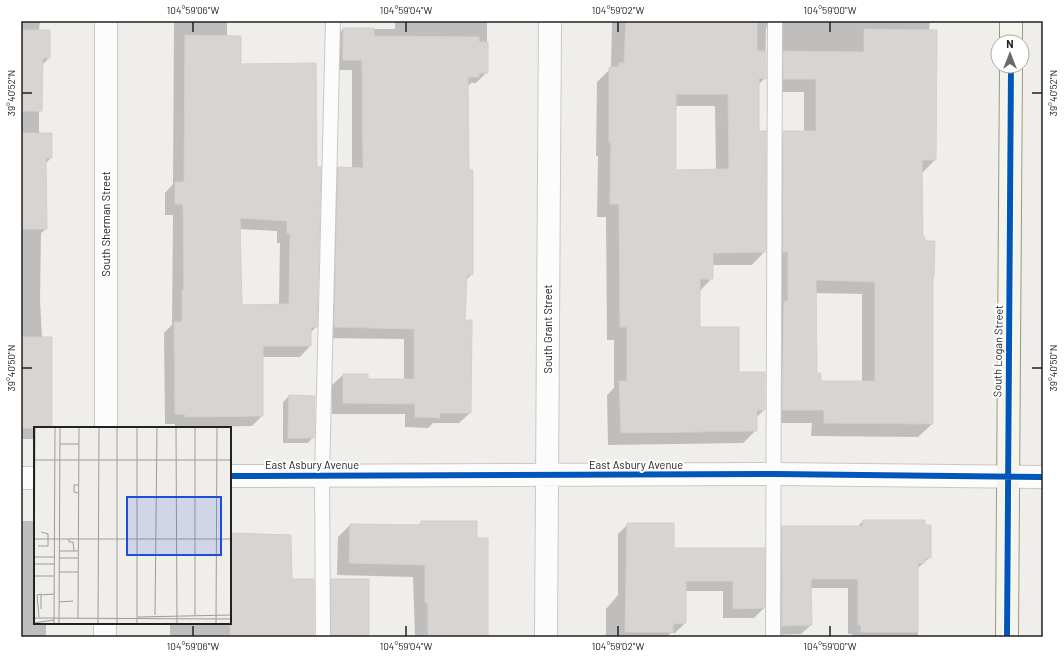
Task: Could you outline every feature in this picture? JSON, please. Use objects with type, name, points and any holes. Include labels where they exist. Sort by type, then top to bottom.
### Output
[{"type":"main road","points":[[1011,21],[1011,34]]},
{"type":"main road","name":"South Logan Street","points":[[1007,637],[1011,74]]},
{"type":"street","name":"South Sherman Street","points":[[106,21],[106,427]]},
{"type":"street","name":"South Grant Street","points":[[546,637],[550,21]]},
{"type":"street","name":"East Asbury Avenue","points":[[231,476],[775,474],[1043,477]]},
{"type":"street","points":[[21,478],[34,478]]},
{"type":"street","points":[[105,624],[105,637]]},
{"type":"lane","points":[[323,637],[322,475],[333,21]]},
{"type":"lane","points":[[773,637],[775,474],[775,21]]},
{"type":"building","points":[[626,21],[757,21],[757,51],[766,51],[766,79],[759,78],[759,131],[766,131],[766,252],[713,253],[713,279],[700,279],[700,327],[739,327],[739,372],[765,372],[765,410],[757,410],[757,431],[621,433],[619,381],[627,381],[627,327],[620,327],[619,204],[610,204],[611,143],[609,143],[609,67],[619,67],[619,63],[624,63]],"holes":[[[676,94],[728,94],[729,169],[676,170]]]},
{"type":"building","points":[[343,28],[374,28],[374,36],[479,37],[479,42],[488,42],[488,73],[479,73],[479,77],[468,77],[469,170],[473,170],[473,275],[467,275],[465,320],[472,320],[471,413],[440,413],[440,418],[415,417],[415,404],[343,403],[343,374],[368,374],[368,379],[414,379],[414,329],[334,327],[338,167],[363,168],[362,60],[343,60]]},
{"type":"building","points":[[864,29],[937,30],[936,160],[922,160],[923,237],[925,237],[925,241],[935,241],[933,277],[933,424],[824,423],[824,410],[782,410],[784,301],[788,301],[788,252],[783,252],[783,131],[816,131],[816,79],[783,79],[783,51],[864,52]],"holes":[[[816,280],[875,282],[875,381],[821,381],[821,373],[817,373]]]},
{"type":"building","points":[[21,30],[50,30],[50,58],[43,58],[42,111],[21,111]]},
{"type":"building","points":[[185,35],[241,36],[241,64],[316,63],[317,167],[321,167],[317,327],[311,327],[311,346],[263,346],[263,416],[185,417],[185,414],[175,414],[174,322],[182,322],[182,290],[184,290],[183,204],[175,204],[175,182],[184,182]],"holes":[[[240,218],[287,221],[287,233],[290,233],[289,304],[242,305]]]},
{"type":"building","points":[[21,133],[52,133],[52,158],[46,158],[47,229],[21,229]]},
{"type":"building","points":[[21,337],[52,337],[52,427],[21,428]]},
{"type":"building","points":[[289,395],[315,396],[314,438],[288,438]]},
{"type":"building","points":[[863,520],[925,520],[925,525],[931,525],[931,558],[925,558],[925,563],[918,563],[918,632],[861,632],[861,625],[858,625],[858,579],[811,579],[812,625],[782,626],[782,526],[863,526]]},
{"type":"building","points":[[421,521],[477,521],[477,538],[488,538],[488,637],[428,637],[428,603],[425,603],[425,565],[349,563],[350,524],[421,525]]},
{"type":"building","points":[[627,523],[674,523],[674,548],[765,548],[765,608],[733,609],[733,581],[686,581],[686,623],[673,624],[673,632],[625,632]]},
{"type":"building","points":[[231,533],[291,535],[292,579],[314,579],[314,635],[311,635],[311,637],[230,637]]},
{"type":"building","points":[[331,579],[369,579],[369,636],[331,635]]},
{"type":"cycle path","points":[[1007,637],[1011,74]]},
{"type":"cycle path","points":[[231,476],[775,474],[1043,477]]}]
